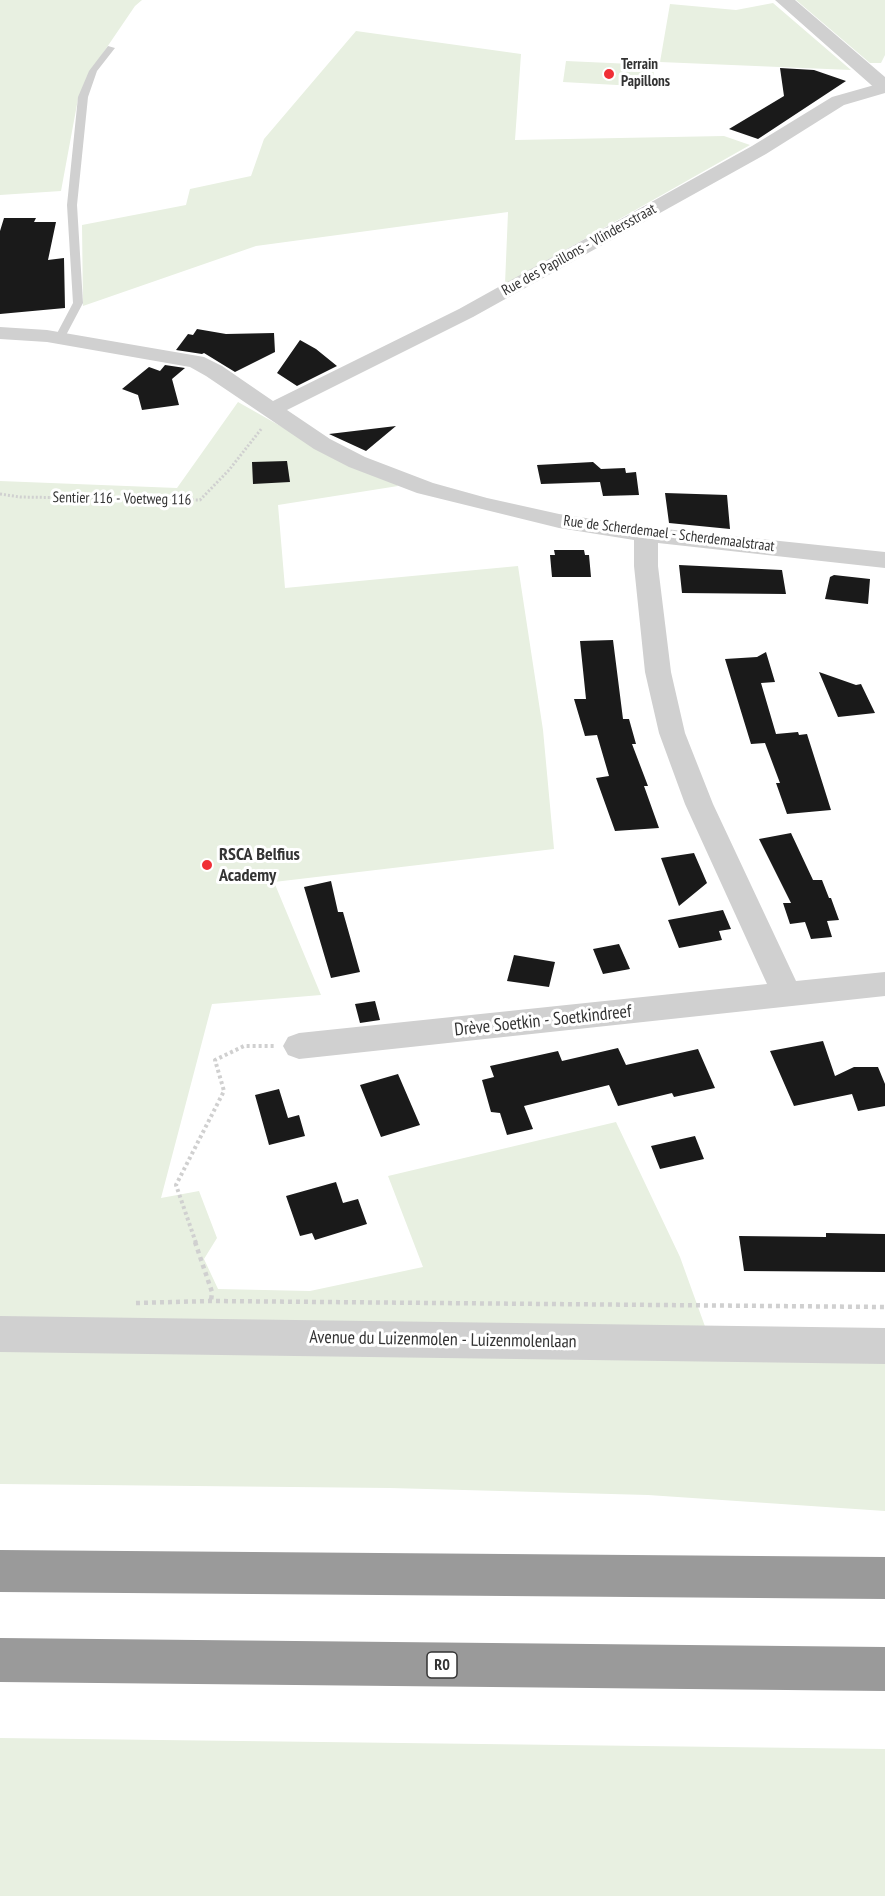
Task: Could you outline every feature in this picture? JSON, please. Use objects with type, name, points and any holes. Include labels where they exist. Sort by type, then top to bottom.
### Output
[{"type":"highway","points":[[0,1571],[885,1578]]},
{"type":"highway","name":"R0","points":[[0,1660],[885,1669]]},
{"type":"street","points":[[784,0],[877,71],[885,87]]},
{"type":"street","name":"Rue des Papillons - Vlindersstraat","points":[[274,413],[466,313],[749,155],[838,101],[885,87]]},
{"type":"street","name":"Rue de Scherdemael - Scherdemaalstraat","points":[[0,333],[32,334],[196,362],[214,371],[322,444],[357,462],[425,488],[559,521],[646,534],[885,560]]},
{"type":"street","points":[[646,534],[646,566],[658,672],[672,734],[699,804],[787,995]]},
{"type":"street","name":"Drève Soetkin - Soetkindreef","points":[[299,1046],[885,984]]},
{"type":"street","name":"Avenue du Luizenmolen - Luizenmolenlaan","points":[[0,1334],[885,1346]]},
{"type":"lane","points":[[59,339],[78,303],[72,205],[82,97],[93,71],[111,48]]},
{"type":"path","name":"Sentier 116 - Voetweg 116","points":[[0,494],[20,497],[200,500],[229,470],[274,413]]},
{"type":"path","points":[[211,1301],[212,1292],[176,1185],[224,1091],[215,1060],[244,1046],[299,1046]]},
{"type":"path","points":[[132,1303],[211,1301],[885,1307]]},
{"type":"green space","points":[[0,0],[142,0],[135,6],[103,53],[78,99],[61,191],[0,195]]},
{"type":"green space","points":[[796,0],[885,0],[885,55],[881,63],[870,63]]},
{"type":"green space","points":[[773,3],[851,70],[660,62],[670,4],[736,10]]},
{"type":"green space","points":[[356,31],[521,54],[515,140],[724,136],[750,145],[505,284],[508,212],[256,246],[83,306],[82,225],[186,205],[190,189],[251,176],[264,139]]},
{"type":"green space","name":"Terrain Papillons","points":[[566,61],[654,65],[653,87],[563,82]]},
{"type":"green space","points":[[238,402],[335,457],[394,482],[398,486],[278,505],[285,588],[518,566],[543,730],[554,849],[274,882],[321,995],[212,1004],[161,1198],[199,1191],[217,1238],[204,1259],[218,1289],[310,1291],[423,1267],[388,1176],[616,1122],[680,1257],[716,1357],[885,1358],[885,1511],[648,1495],[390,1488],[0,1484],[0,481],[177,488]]},
{"type":"green space","points":[[0,1738],[885,1749],[885,1896],[0,1896]]},
{"type":"building","points":[[780,68],[814,70],[846,81],[758,139],[729,129],[784,96]]},
{"type":"building","points":[[4,218],[36,218],[34,222],[56,222],[48,260],[64,258],[65,308],[0,314],[0,231]]},
{"type":"building","points":[[197,329],[226,334],[274,333],[275,352],[235,372],[204,353],[176,350],[188,334],[193,335]]},
{"type":"building","points":[[300,340],[316,349],[337,366],[297,386],[277,373]]},
{"type":"building","points":[[165,365],[185,368],[172,379],[179,405],[142,410],[138,395],[122,389],[149,367],[160,371]]},
{"type":"building","points":[[396,426],[366,451],[329,434]]},
{"type":"building","points":[[287,461],[290,482],[253,484],[252,462]]},
{"type":"building","points":[[593,462],[601,469],[625,468],[626,473],[636,472],[639,495],[603,496],[600,482],[541,484],[537,465]]},
{"type":"building","points":[[665,493],[727,495],[730,529],[669,523]]},
{"type":"building","points":[[554,550],[584,550],[585,555],[589,555],[591,577],[552,577],[550,555],[555,555]]},
{"type":"building","points":[[679,565],[782,570],[786,594],[682,593]]},
{"type":"building","points":[[834,575],[870,579],[868,604],[825,599],[830,577]]},
{"type":"building","points":[[613,640],[623,719],[629,719],[636,744],[632,744],[648,786],[644,786],[659,828],[615,831],[596,778],[609,776],[597,735],[585,736],[574,699],[586,699],[580,641]]},
{"type":"building","points":[[766,652],[775,682],[761,683],[776,734],[798,732],[799,735],[807,734],[831,810],[787,814],[776,783],[780,783],[765,743],[751,744],[725,659],[757,657]]},
{"type":"building","points":[[819,672],[856,685],[861,684],[875,713],[838,717]]},
{"type":"building","points":[[791,833],[813,880],[822,880],[831,898],[839,920],[827,921],[832,937],[811,939],[805,922],[790,924],[783,903],[791,903],[759,839]]},
{"type":"building","points":[[694,853],[707,883],[679,906],[661,858]]},
{"type":"building","points":[[331,881],[338,912],[343,912],[360,972],[331,978],[304,887]]},
{"type":"building","points":[[723,910],[731,929],[719,931],[722,940],[679,948],[668,920]]},
{"type":"building","points":[[619,944],[630,969],[603,974],[593,949]]},
{"type":"building","points":[[514,955],[555,962],[549,987],[507,981]]},
{"type":"building","points":[[375,1001],[380,1020],[360,1023],[355,1004]]},
{"type":"building","points":[[823,1041],[835,1076],[854,1067],[878,1067],[885,1084],[885,1106],[858,1111],[852,1094],[794,1106],[770,1051]]},
{"type":"building","points":[[618,1048],[626,1065],[698,1049],[715,1088],[674,1097],[672,1093],[618,1106],[609,1085],[524,1106],[533,1129],[507,1135],[500,1113],[491,1112],[482,1080],[494,1077],[490,1066],[558,1051],[562,1061]]},
{"type":"building","points":[[398,1074],[420,1125],[381,1137],[360,1085]]},
{"type":"building","points":[[279,1089],[288,1118],[299,1115],[305,1136],[269,1145],[255,1095]]},
{"type":"building","points":[[695,1136],[704,1159],[660,1169],[651,1146]]},
{"type":"building","points":[[336,1182],[343,1203],[358,1199],[367,1224],[315,1240],[312,1233],[300,1236],[286,1196]]},
{"type":"building","points":[[826,1233],[885,1234],[885,1272],[744,1271],[739,1236],[826,1237]]},
{"type":"place","name":"Terrain Papillons","points":[[609,74]]},
{"type":"place","name":"RSCA Belfius Academy","points":[[207,865]]}]
